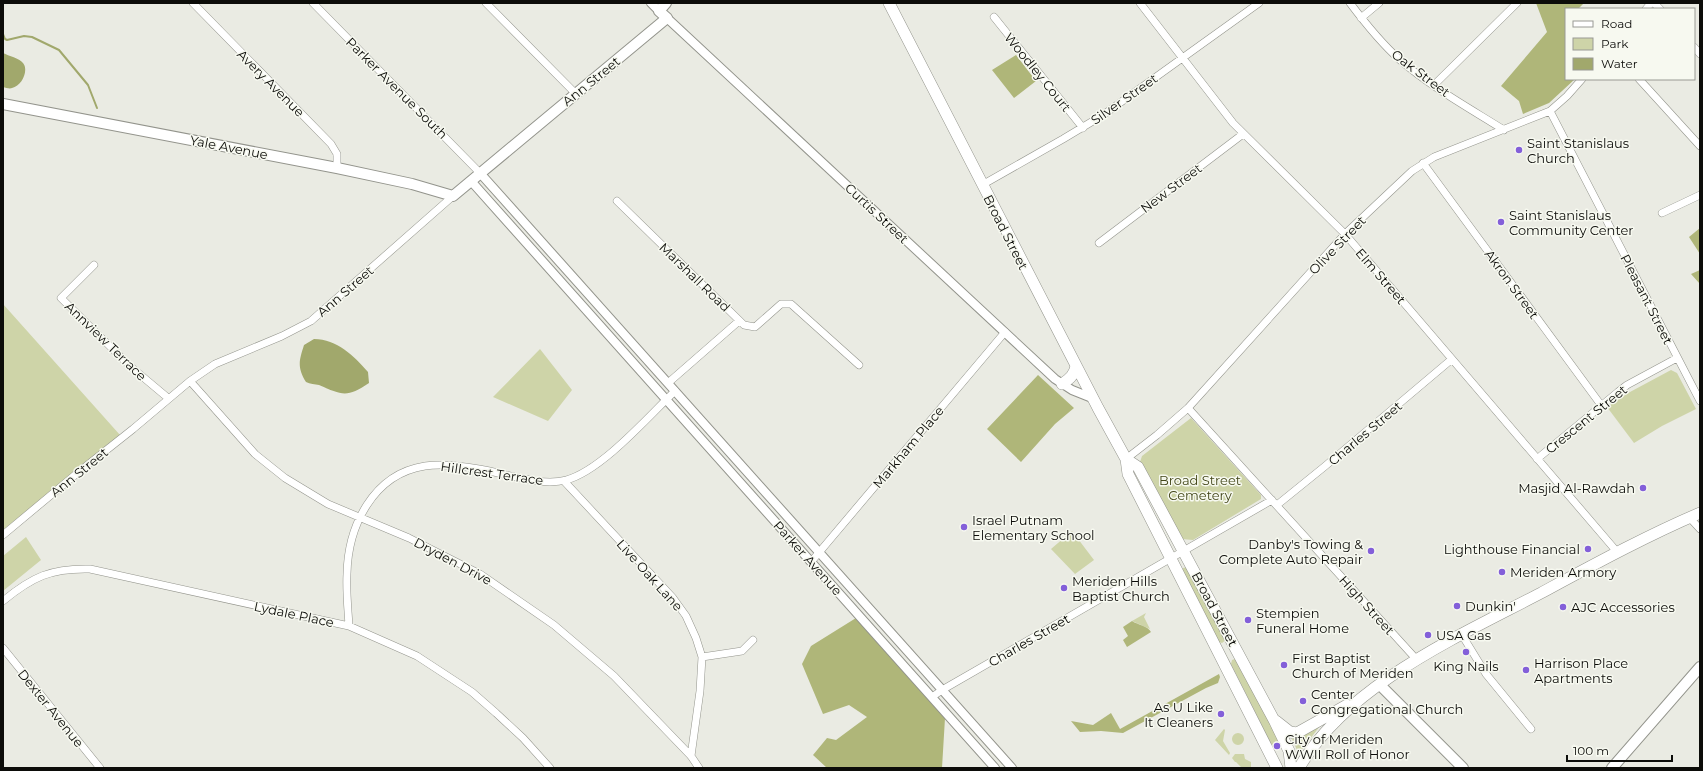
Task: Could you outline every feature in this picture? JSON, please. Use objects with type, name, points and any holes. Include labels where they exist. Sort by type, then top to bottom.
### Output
[{"type":"main road","points":[[666,3],[659,11],[667,18]]},
{"type":"main road","name":"Broad Street","points":[[889,3],[1092,398],[1126,459],[1128,474],[1277,768]]},
{"type":"main road","name":"Ann Street","points":[[454,196],[667,18]]},
{"type":"main road","name":"Yale Avenue","points":[[3,104],[337,168],[412,184],[454,196]]},
{"type":"main road","points":[[1062,384],[1072,377],[1076,366]]},
{"type":"main road","name":"Broad Street","points":[[1126,459],[1138,468],[1184,550],[1273,718],[1288,751],[1291,768]]},
{"type":"main road","points":[[1299,768],[1316,742],[1329,728],[1365,696],[1417,660],[1618,553],[1689,517],[1700,513]]},
{"type":"main road","points":[[1220,656],[1236,648]]},
{"type":"main road","points":[[1612,768],[1700,667]]},
{"type":"main road","points":[[1380,685],[1463,768]]},
{"type":"main road","points":[[1273,718],[1290,732],[1297,733],[1365,696]]},
{"type":"street","name":"Avery Avenue","points":[[193,3],[331,144],[337,154],[337,168]]},
{"type":"street","name":"Parker Avenue South","points":[[313,3],[480,173]]},
{"type":"street","points":[[486,3],[576,94]]},
{"type":"street","points":[[652,3],[659,11]]},
{"type":"street","name":"Elm Street","points":[[1140,3],[1243,134],[1345,234],[1618,553]]},
{"type":"street","name":"Silver Street","points":[[982,185],[1083,128],[1259,3]]},
{"type":"street","name":"Oak Street","points":[[1350,3],[1375,34],[1402,61],[1434,85],[1504,130]]},
{"type":"street","points":[[1361,18],[1379,3]]},
{"type":"street","points":[[1434,85],[1517,3]]},
{"type":"street","name":"Woodley Court","points":[[994,17],[1083,128]]},
{"type":"street","name":"Curtis Street","points":[[667,18],[1062,384],[1075,392],[1092,398]]},
{"type":"street","name":"Olive Street","points":[[1126,459],[1188,408],[1345,234],[1423,163],[1434,157],[1550,111],[1567,96],[1581,80]]},
{"type":"street","points":[[1641,80],[1700,146]]},
{"type":"street","name":"Pleasant Street","points":[[1550,111],[1700,402]]},
{"type":"street","name":"New Street","points":[[1100,243],[1243,134]]},
{"type":"street","name":"Akron Street","points":[[1423,163],[1601,405]]},
{"type":"street","name":"Parker Avenue","points":[[480,173],[1012,768]]},
{"type":"street","name":"Parker Avenue","points":[[471,181],[995,768]]},
{"type":"street","points":[[1662,213],[1700,195]]},
{"type":"street","name":"Ann Street","points":[[3,535],[190,381],[215,364],[282,336],[311,321],[454,196]]},
{"type":"street","name":"Marshall Road","points":[[617,201],[739,320],[668,384]]},
{"type":"street","points":[[540,258],[549,250]]},
{"type":"street","name":"Annview Terrace","points":[[94,265],[61,298],[126,362],[168,398]]},
{"type":"street","points":[[739,320],[744,325],[755,326],[760,324],[781,304],[791,304],[859,365]]},
{"type":"street","points":[[602,328],[611,320]]},
{"type":"street","name":"Markham Place","points":[[811,562],[1005,332]]},
{"type":"street","name":"Crescent Street","points":[[1538,459],[1601,405],[1627,385],[1677,358]]},
{"type":"street","name":"Charles Street","points":[[932,697],[1184,550],[1274,502],[1324,467],[1452,360]]},
{"type":"street","name":"Dryden Drive","points":[[190,381],[236,433],[270,467],[284,478],[313,496],[409,538],[480,574],[554,625],[614,676],[691,756],[699,768]]},
{"type":"street","name":"Hillcrest Terrace","points":[[349,626],[347,574],[351,542],[359,516],[384,483],[403,472],[425,466],[450,465],[479,469],[542,482],[564,481],[581,475],[598,464],[675,391]]},
{"type":"street","name":"High Street","points":[[1188,408],[1417,660]]},
{"type":"street","points":[[738,481],[748,472]]},
{"type":"street","name":"Live Oak Lane","points":[[564,481],[673,598],[686,616],[696,638],[702,657],[700,692],[691,756]]},
{"type":"street","points":[[1689,517],[1700,529]]},
{"type":"street","name":"Lydale Place","points":[[3,601],[27,583],[51,572],[64,569],[90,569],[349,626],[417,656],[472,692],[523,738],[550,768]]},
{"type":"street","points":[[877,636],[886,628]]},
{"type":"street","points":[[1462,635],[1486,674],[1531,729]]},
{"type":"street","points":[[702,657],[742,651],[753,640]]},
{"type":"street","name":"Dexter Avenue","points":[[3,648],[100,768]]},
{"type":"green space","points":[[3,304],[120,435],[3,530]]},
{"type":"green space","points":[[540,349],[572,390],[548,421],[493,397]]},
{"type":"green space","points":[[1671,370],[1677,373],[1696,409],[1662,426],[1634,443],[1607,407],[1630,392]]},
{"type":"green space","name":"Broad Street Cemetery","points":[[1191,418],[1261,495],[1261,499],[1193,540],[1182,539],[1140,462],[1142,456]]},
{"type":"green space","points":[[1072,531],[1094,560],[1075,574],[1051,549]]},
{"type":"green space","points":[[26,537],[41,560],[3,591],[3,556]]},
{"type":"green space","points":[[1187,567],[1226,640],[1222,643],[1219,642],[1183,571],[1183,568]]},
{"type":"green space","points":[[1146,613],[1144,617],[1150,629],[1132,621]]},
{"type":"green space","points":[[1235,659],[1238,662],[1279,741],[1274,742],[1272,746],[1231,664],[1232,660]]},
{"type":"green space","points":[[1320,726],[1300,752],[1297,750],[1291,737]]},
{"type":"green space","points":[[1224,729],[1223,741],[1230,753],[1229,755],[1215,740]]},
{"type":"green space","points":[[1236,733],[1240,733],[1244,739],[1240,745],[1236,745],[1232,741],[1232,737]]},
{"type":"green space","points":[[1235,754],[1244,754],[1245,759],[1251,762],[1251,768],[1242,768],[1235,762],[1232,758]]},
{"type":"shaded area","points":[[1536,3],[1584,3],[1579,8],[1565,8],[1565,80],[1574,80],[1549,103],[1523,114],[1519,101],[1501,86],[1547,32]]},
{"type":"shaded area","points":[[1016,55],[1036,81],[1014,98],[992,70]]},
{"type":"shaded area","points":[[1700,228],[1700,254],[1689,237]]},
{"type":"shaded area","points":[[1700,270],[1700,284],[1691,274]]},
{"type":"shaded area","points":[[1038,375],[1074,408],[1055,424],[1021,462],[987,429]]},
{"type":"shaded area","points":[[856,618],[945,718],[942,768],[827,768],[813,755],[827,738],[836,740],[867,717],[849,705],[823,714],[802,664],[811,646]]},
{"type":"shaded area","points":[[1132,621],[1145,627],[1151,632],[1127,647],[1123,640],[1128,636],[1123,627]]},
{"type":"shaded area","points":[[1219,674],[1220,677],[1218,683],[1123,733],[1101,731],[1080,732],[1071,721],[1093,725],[1111,713],[1120,729]]},
{"type":"water","points":[[3,53],[19,60],[25,66],[24,77],[16,87],[3,87]]},
{"type":"water","points":[[314,339],[338,345],[351,355],[368,372],[369,383],[350,393],[339,393],[319,385],[306,382],[301,372],[300,360],[304,345]]},
{"type":"waterway","points":[[3,34],[7,40],[24,36],[32,37],[59,50],[88,85],[97,108]]},
{"type":"place","name":"Saint Stanislaus Church","points":[[1519,150]]},
{"type":"place","name":"Saint Stanislaus Community Center","points":[[1501,222]]},
{"type":"place","name":"Masjid Al-Rawdah","points":[[1643,488]]},
{"type":"place","name":"Israel Putnam Elementary School","points":[[964,527]]},
{"type":"place","name":"Lighthouse Financial","points":[[1588,549]]},
{"type":"place","name":"Danby's Towing & Complete Auto Repair","points":[[1371,551]]},
{"type":"place","name":"Meriden Armory","points":[[1502,572]]},
{"type":"place","name":"Meriden Hills Baptist Church","points":[[1064,588]]},
{"type":"place","name":"Dunkin'","points":[[1457,606]]},
{"type":"place","name":"AJC Accessories","points":[[1563,607]]},
{"type":"place","name":"Stempien Funeral Home","points":[[1248,620]]},
{"type":"place","name":"USA Gas","points":[[1428,635]]},
{"type":"place","name":"King Nails","points":[[1466,652]]},
{"type":"place","name":"First Baptist Church of Meriden","points":[[1284,665]]},
{"type":"place","name":"Harrison Place Apartments","points":[[1526,670]]},
{"type":"place","name":"Center Congregational Church","points":[[1303,701]]},
{"type":"place","name":"As U Like It Cleaners","points":[[1221,714]]},
{"type":"place","name":"City of Meriden WWII Roll of Honor","points":[[1277,746]]}]
